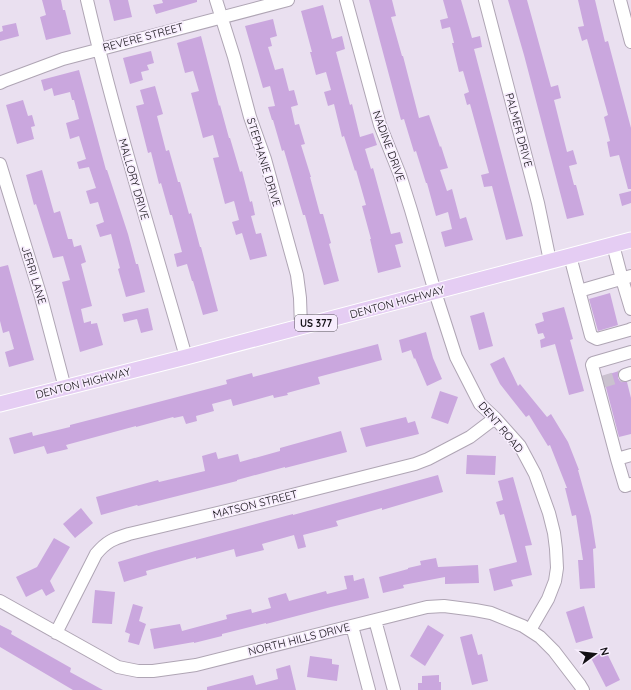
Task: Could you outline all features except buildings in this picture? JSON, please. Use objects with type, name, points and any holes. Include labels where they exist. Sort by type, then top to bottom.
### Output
[{"type":"main road","name":"DENTON HIGHWAY","points":[[0,404],[186,357],[631,240]]},
{"type":"street","name":"MALLORY DRIVE","points":[[87,0],[98,49],[127,155],[186,357]]},
{"type":"street","name":"STEPHANIE DRIVE","points":[[216,0],[234,57],[250,117],[265,159],[297,275],[300,298],[301,327]]},
{"type":"street","name":"REVERE STREET","points":[[0,83],[62,59],[288,0]]},
{"type":"street","name":"NADINE DRIVE","points":[[346,0],[380,125],[412,210],[435,292]]},
{"type":"street","name":"PALMER DRIVE","points":[[485,0],[538,203],[550,261]]},
{"type":"street","points":[[620,0],[631,42]]},
{"type":"street","name":"JERRI LANE","points":[[0,164],[41,297],[65,388]]},
{"type":"street","points":[[613,245],[626,278],[631,309]]},
{"type":"street","points":[[570,256],[591,336],[597,339],[631,329]]},
{"type":"street","points":[[579,291],[626,278]]},
{"type":"street","name":"DENT ROAD","points":[[435,292],[456,357],[480,404],[495,418],[520,446],[535,474],[549,514],[556,549],[557,568],[555,581],[548,599],[530,630]]},
{"type":"street","points":[[631,352],[593,363],[592,366],[599,382],[617,459],[625,486],[631,484]]},
{"type":"street","name":"MATSON STREET","points":[[56,633],[96,554],[103,546],[112,540],[129,534],[415,464],[428,459],[470,437],[495,418]]},
{"type":"street","points":[[617,459],[631,455]]},
{"type":"street","name":"NORTH HILLS DRIVE","points":[[0,601],[118,667],[138,671],[153,671],[196,665],[427,607],[444,606],[474,610],[491,613],[523,626],[540,637],[554,651],[583,690]]},
{"type":"street","points":[[375,620],[394,690]]},
{"type":"street","points":[[352,626],[369,690]]},
{"type":"tunnel","points":[[602,382],[625,375]]}]
